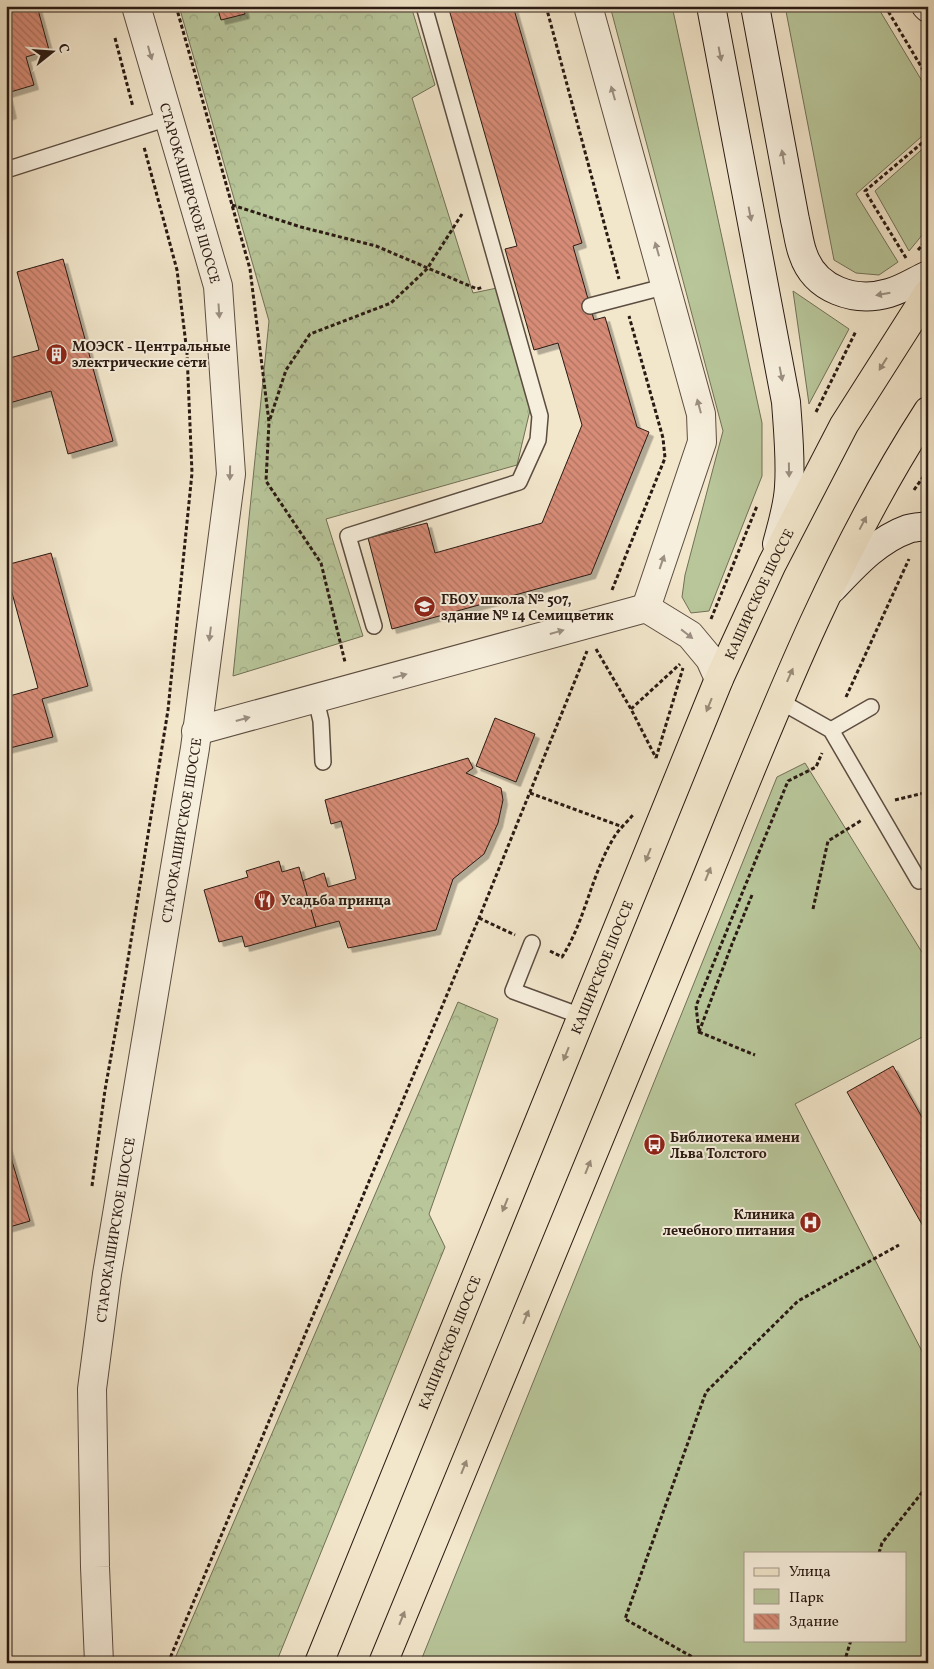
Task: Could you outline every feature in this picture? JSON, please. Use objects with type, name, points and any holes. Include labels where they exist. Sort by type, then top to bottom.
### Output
[{"type":"main road","name":"КАШИРСКОЕ ШОССЕ","points":[[319,1663],[719,679],[772,564],[844,424],[928,293]]},
{"type":"main road","points":[[383,1663],[778,700],[824,598],[899,455],[928,411]]},
{"type":"street","name":"СТАРОКАШИРСКОЕ ШОССЕ","points":[[99,1663],[94,1567],[92,1390],[107,1274],[195,748],[231,474],[218,286],[136,6]]},
{"type":"street","points":[[196,732],[316,700],[595,631],[646,608],[702,442],[702,414],[588,6]]},
{"type":"street","points":[[711,6],[788,421],[789,487],[784,520],[772,564]]},
{"type":"street","points":[[755,6],[795,220],[803,255],[809,267],[814,275],[840,292],[852,295],[879,296],[891,293],[918,268]]},
{"type":"street","points":[[824,598],[862,558],[873,550],[897,534],[910,529],[928,526]]},
{"type":"street","points":[[646,608],[690,635],[710,659],[719,679]]},
{"type":"lane","points":[[374,626],[348,536],[520,482],[538,440],[540,416],[521,325],[504,282],[424,6]]},
{"type":"lane","points":[[6,170],[168,118]]},
{"type":"lane","points":[[590,306],[667,286]]},
{"type":"lane","points":[[316,700],[320,721],[323,762]]},
{"type":"lane","points":[[778,700],[831,730],[919,881]]},
{"type":"lane","points":[[831,730],[871,707]]},
{"type":"lane","points":[[532,943],[513,991],[582,1016]]},
{"type":"path","points":[[176,6],[250,268],[269,422],[266,481],[321,563],[346,666]]},
{"type":"path","points":[[168,1663],[530,793],[664,458],[663,438],[546,6]]},
{"type":"path","points":[[886,6],[928,78]]},
{"type":"path","points":[[91,1195],[105,1090],[168,710],[192,473],[187,353],[177,270],[114,34]]},
{"type":"path","points":[[918,268],[865,191],[928,138]]},
{"type":"path","points":[[232,205],[301,228],[376,246],[477,289],[504,282]]},
{"type":"path","points":[[269,422],[286,370],[310,334],[391,303],[427,269],[464,213],[482,208]]},
{"type":"path","points":[[816,412],[856,331]]},
{"type":"path","points":[[700,647],[758,504]]},
{"type":"path","points":[[700,1032],[696,1006],[788,781],[816,766],[911,555]]},
{"type":"path","points":[[595,631],[656,758]]},
{"type":"path","points":[[631,709],[686,659],[653,766]]},
{"type":"path","points":[[813,909],[828,841],[878,811],[875,804],[928,792]]},
{"type":"path","points":[[530,793],[623,827]]},
{"type":"path","points":[[572,942],[592,886],[614,838],[634,814]]},
{"type":"path","points":[[700,1032],[752,895]]},
{"type":"path","points":[[700,1032],[755,1055]]},
{"type":"path","points":[[703,1663],[625,1619],[706,1392],[798,1301],[899,1245]]},
{"type":"path","points":[[879,1552],[882,1543],[928,1485]]},
{"type":"path","points":[[844,1663],[850,1642]]},
{"type":"green space","points":[[179,6],[411,6],[435,85],[412,98],[473,293],[497,288],[531,406],[517,465],[326,519],[363,636],[233,676],[269,321]]},
{"type":"green space","points":[[610,6],[672,6],[762,423],[762,476],[709,611],[691,613],[682,597],[685,575],[723,431]]},
{"type":"green space","points":[[785,6],[877,6],[928,91],[928,131],[856,194],[898,262],[879,275],[856,273],[834,260]]},
{"type":"green space","points":[[928,144],[928,228],[909,251],[875,191]]},
{"type":"green space","points":[[793,291],[849,329],[809,404]]},
{"type":"green space","name":"Клиника лечебного питания","points":[[805,763],[928,962],[928,1034],[795,1104],[928,1363],[928,1663],[420,1663],[777,777]]},
{"type":"green space","points":[[458,1002],[498,1019],[429,1214],[445,1247],[276,1663],[173,1663]]},
{"type":"building","points":[[6,6],[37,6],[49,50],[26,57],[34,85],[7,93],[12,114],[6,116]]},
{"type":"building","points":[[217,6],[243,6],[245,14],[221,20]]},
{"type":"building","points":[[448,6],[513,6],[582,243],[573,246],[594,320],[605,317],[637,427],[649,432],[591,574],[392,629],[368,538],[427,523],[435,553],[542,523],[582,425],[558,343],[534,350],[505,249],[517,246]]},
{"type":"building","name":"МОЭСК - Центральные электрические сети","points":[[63,259],[113,441],[68,454],[51,391],[6,404],[6,359],[39,350],[17,272]]},
{"type":"building","points":[[51,553],[88,686],[42,699],[53,737],[6,749],[6,697],[38,688],[6,571],[6,565]]},
{"type":"building","points":[[495,718],[535,734],[516,782],[476,766]]},
{"type":"building","points":[[468,758],[473,768],[466,773],[501,788],[503,800],[498,823],[484,854],[453,879],[436,930],[348,948],[339,921],[316,927],[302,881],[324,873],[328,887],[356,879],[341,821],[331,824],[325,800]]},
{"type":"building","points":[[279,861],[282,872],[299,867],[316,927],[245,947],[242,936],[219,942],[204,890],[248,877],[246,871]]},
{"type":"building","points":[[893,1066],[928,1128],[928,1235],[847,1092]]},
{"type":"building","points":[[6,1141],[30,1221],[6,1228]]},
{"type":"place","name":"МОЭСК - Центральные электрические сети","points":[[56,354]]},
{"type":"place","name":"ГБОУ школа № 507, здание № 14 Семицветик","points":[[425,607]]},
{"type":"place","name":"Усадьба принца","points":[[265,900]]},
{"type":"place","name":"Библиотека имени Льва Толстого","points":[[654,1145]]},
{"type":"place","name":"Клиника лечебного питания","points":[[811,1222]]}]
